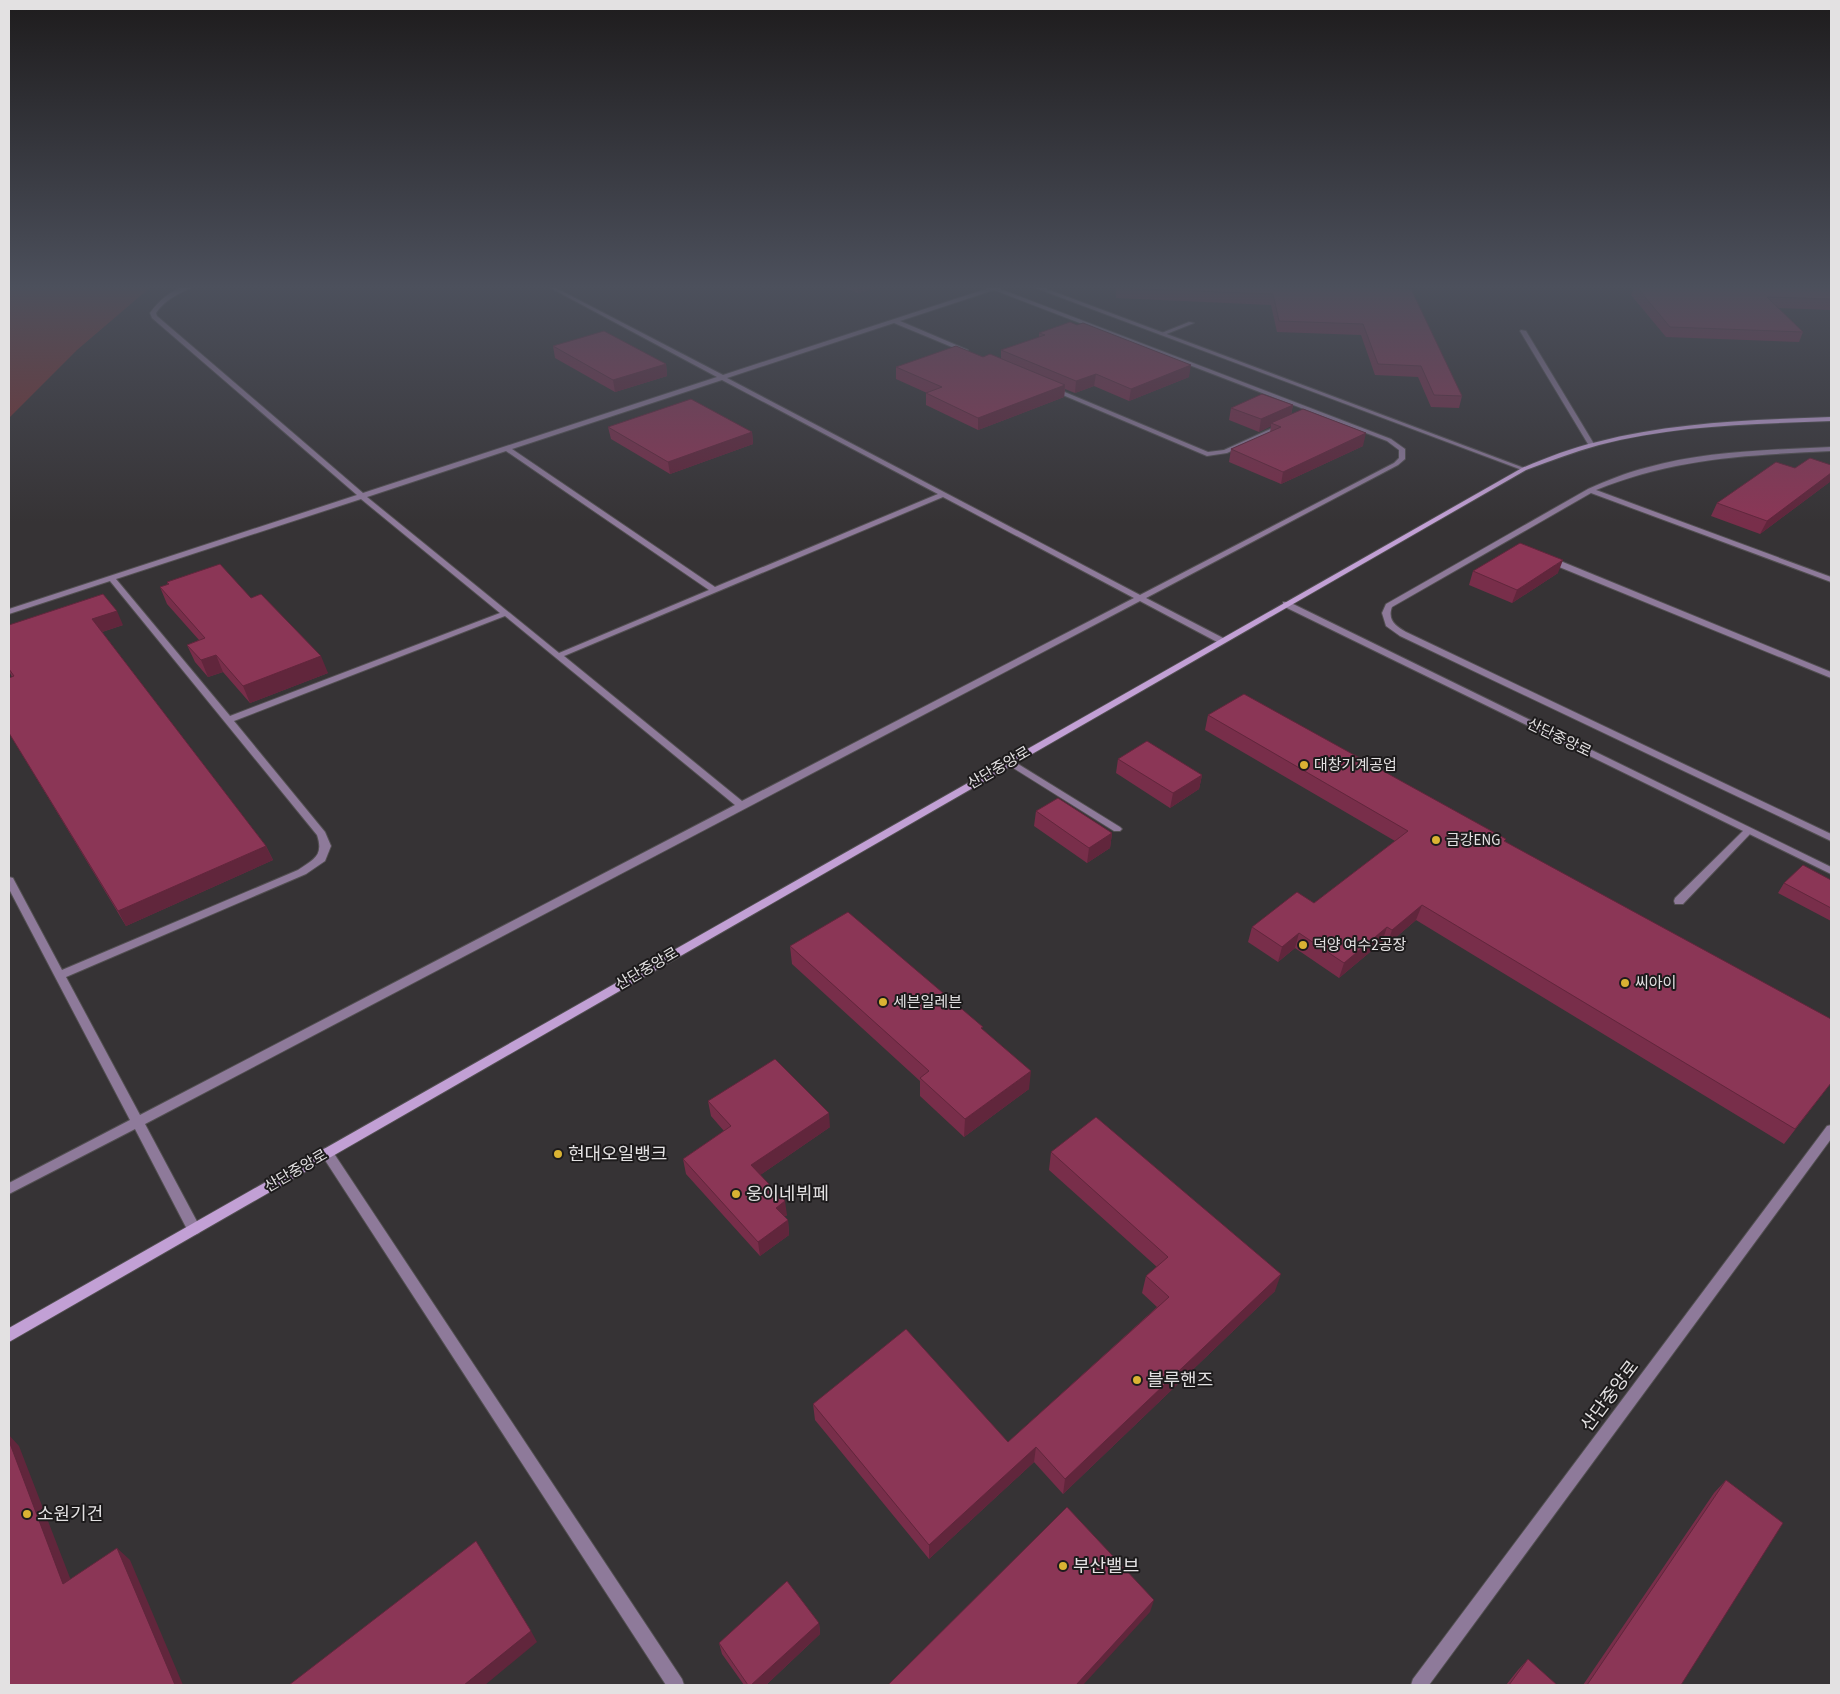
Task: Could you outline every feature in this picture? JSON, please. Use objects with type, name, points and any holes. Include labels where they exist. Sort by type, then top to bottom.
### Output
[{"type":"street","points":[[209,364],[362,496],[742,806]]},
{"type":"street","points":[[698,364],[1222,641]]},
{"type":"street","points":[[9,612],[763,364]]},
{"type":"street","points":[[9,1189],[1396,464],[1402,459],[1402,449],[1393,442],[1309,413],[1186,364]]},
{"type":"street","points":[[1242,364],[1524,470]]},
{"type":"street","points":[[1543,364],[1591,444]]},
{"type":"street","points":[[1050,387],[1196,450],[1211,454],[1225,452],[1287,423]]},
{"type":"street","name":"산단중앙로","points":[[9,1335],[1286,604],[1524,470],[1561,454],[1591,444],[1639,434],[1680,428],[1831,419]]},
{"type":"street","points":[[507,448],[714,590]]},
{"type":"street","points":[[1831,450],[1807,453],[1732,454],[1682,461],[1629,474],[1590,490],[1389,606],[1386,617],[1389,624],[1403,634],[1831,838]]},
{"type":"street","points":[[1590,490],[1831,580]]},
{"type":"street","points":[[558,656],[943,494]]},
{"type":"street","points":[[1503,540],[1512,544]]},
{"type":"street","points":[[1539,556],[1831,675]]},
{"type":"street","points":[[59,976],[302,872],[321,859],[326,846],[322,834],[112,578]]},
{"type":"street","name":"산단중앙로","points":[[1286,604],[1831,871]]},
{"type":"street","points":[[228,720],[506,613]]},
{"type":"street","points":[[1010,762],[1117,829]]},
{"type":"street","points":[[1679,901],[1748,831]]},
{"type":"street","points":[[9,880],[194,1229]]},
{"type":"street","name":"산단중앙로","points":[[1419,1685],[1831,1130]]},
{"type":"street","points":[[327,1153],[676,1685]]},
{"type":"shaded area","points":[[9,364],[63,364],[9,418]]},
{"type":"building","points":[[585,364],[666,364],[613,380]]},
{"type":"building","points":[[904,364],[1014,364],[1065,385],[978,418],[926,393],[942,387],[896,367]]},
{"type":"building","points":[[1035,364],[1191,365],[1131,389],[1096,374],[1076,381]]},
{"type":"building","points":[[1379,364],[1447,364],[1462,396],[1434,395],[1421,366]]},
{"type":"building","points":[[1262,394],[1293,405],[1261,419],[1231,408]]},
{"type":"building","points":[[691,399],[752,432],[668,462],[608,427]]},
{"type":"building","points":[[1303,409],[1366,433],[1283,472],[1231,449],[1281,427],[1271,423]]},
{"type":"building","points":[[1810,458],[1831,465],[1831,473],[1767,521],[1717,503],[1776,462],[1795,468]]},
{"type":"building","points":[[1520,543],[1563,560],[1517,590],[1473,571]]},
{"type":"building","points":[[220,564],[251,598],[261,594],[321,656],[243,686],[216,655],[201,660],[187,645],[205,638],[160,587],[169,584],[167,582]]},
{"type":"building","points":[[103,594],[117,611],[92,619],[266,846],[118,911],[9,733],[9,678],[14,676],[9,669],[9,625]]},
{"type":"building","points":[[1244,694],[1506,839],[1504,841],[1831,1019],[1831,1083],[1795,1129],[1422,905],[1392,930],[1387,927],[1344,963],[1299,933],[1282,947],[1252,927],[1297,892],[1314,903],[1408,831],[1208,715]]},
{"type":"building","points":[[1147,741],[1202,775],[1173,793],[1118,759]]},
{"type":"building","points":[[1058,798],[1112,833],[1089,848],[1036,811]]},
{"type":"building","points":[[1803,865],[1831,880],[1831,908],[1784,883]]},
{"type":"building","points":[[848,912],[983,1027],[981,1028],[1031,1071],[965,1119],[920,1078],[929,1071],[790,946]]},
{"type":"building","points":[[775,1059],[829,1113],[751,1165],[785,1201],[776,1208],[788,1220],[758,1242],[683,1159],[731,1126],[708,1101]]},
{"type":"building","points":[[1096,1117],[1281,1274],[1065,1479],[1036,1447],[929,1545],[813,1404],[906,1329],[1008,1442],[1169,1297],[1146,1276],[1168,1257],[1051,1152]]},
{"type":"building","points":[[9,1441],[63,1584],[117,1548],[175,1685],[9,1685]]},
{"type":"building","points":[[1726,1480],[1783,1523],[1681,1685],[1587,1685]]},
{"type":"building","name":"부산밸브","points":[[1067,1507],[1154,1600],[1076,1685],[888,1685]]},
{"type":"building","points":[[476,1541],[531,1631],[464,1685],[289,1685]]},
{"type":"building","points":[[787,1581],[819,1623],[751,1685],[748,1685],[719,1643]]},
{"type":"building","points":[[1528,1659],[1557,1685],[1509,1685]]},
{"type":"place","name":"대창기계공업","points":[[1304,765]]},
{"type":"place","name":"금강ENG","points":[[1436,840]]},
{"type":"place","name":"덕양 여수2공장","points":[[1303,945]]},
{"type":"place","name":"씨아이","points":[[1625,983]]},
{"type":"place","name":"세븐일레븐","points":[[883,1002]]},
{"type":"place","name":"현대오일뱅크","points":[[558,1154]]},
{"type":"place","name":"웅이네뷔페","points":[[736,1194]]},
{"type":"place","name":"블루핸즈","points":[[1137,1380]]},
{"type":"place","name":"소원기건","points":[[27,1514]]},
{"type":"place","name":"부산밸브","points":[[1063,1566]]}]
